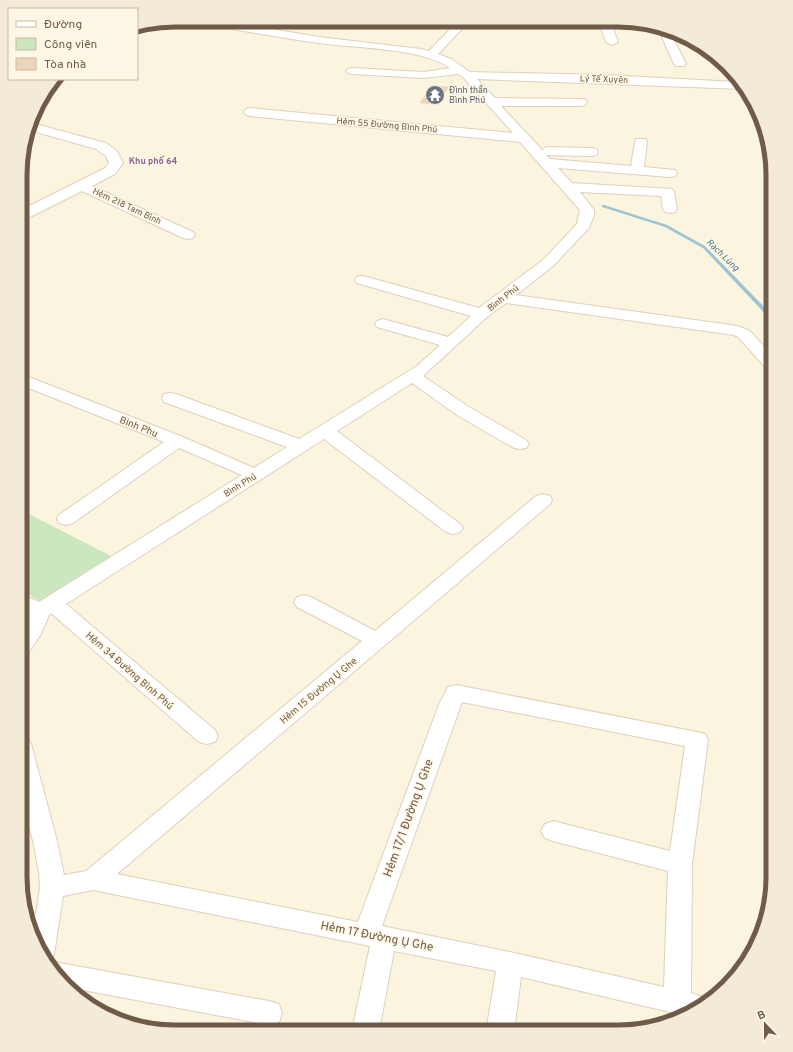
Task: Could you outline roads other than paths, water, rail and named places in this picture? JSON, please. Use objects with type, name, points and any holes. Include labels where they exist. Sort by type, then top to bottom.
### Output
[{"type":"street","name":"Bình Phú","points":[[47,607],[423,369],[482,314],[548,263],[584,225],[587,210],[568,187],[523,138],[505,115],[464,73],[447,61],[432,55],[270,33],[239,27]]},
{"type":"street","points":[[432,55],[458,27]]},
{"type":"street","points":[[606,27],[612,42]]},
{"type":"street","points":[[666,35],[680,64]]},
{"type":"street","name":"Lý Tế Xuyên","points":[[352,71],[424,75],[464,73],[736,86]]},
{"type":"street","points":[[492,102],[581,102]]},
{"type":"street","name":"Hẻm 55 Đường Bình Phú","points":[[250,112],[523,138]]},
{"type":"street","points":[[505,115],[521,115]]},
{"type":"street","name":"Hẻm 218 Tam Bình","points":[[35,128],[101,146],[112,154],[116,163],[110,170],[82,186]]},
{"type":"street","points":[[637,171],[641,142]]},
{"type":"street","points":[[536,151],[592,152]]},
{"type":"street","points":[[547,163],[670,173]]},
{"type":"street","points":[[27,213],[82,186]]},
{"type":"street","name":"Hẻm 218 Tam Bình","points":[[82,186],[188,235]]},
{"type":"street","points":[[568,187],[667,192],[670,209]]},
{"type":"street","points":[[362,280],[482,314]]},
{"type":"street","points":[[502,298],[738,331],[744,334],[766,358]]},
{"type":"street","points":[[383,324],[451,343]]},
{"type":"street","points":[[412,376],[463,411],[520,444]]},
{"type":"street","name":"Binh Phu","points":[[27,381],[177,441],[256,475]]},
{"type":"street","points":[[170,398],[301,446]]},
{"type":"street","points":[[325,430],[453,528]]},
{"type":"street","points":[[66,519],[177,441]]},
{"type":"street","name":"Hẻm 15 Đường Ụ Ghe","points":[[93,880],[543,500]]},
{"type":"street","points":[[304,602],[376,640]]},
{"type":"street","points":[[27,603],[47,607],[27,637]]},
{"type":"street","name":"Hẻm 34 Đường Bình Phú","points":[[47,607],[207,736]]},
{"type":"street","name":"Hẻm 17/1 Đường Ụ Ghe","points":[[367,1025],[375,936],[451,702],[456,694],[697,740],[680,864]]},
{"type":"street","points":[[27,771],[45,841],[52,888],[39,925],[40,938]]},
{"type":"street","points":[[553,831],[680,864],[688,1005]]},
{"type":"street","name":"Hẻm 17 Đường Ụ Ghe","points":[[52,888],[93,880],[510,963],[688,1005]]},
{"type":"street","points":[[501,1025],[510,963]]},
{"type":"street","points":[[64,975],[269,1013]]},
{"type":"waterway","name":"Rạch Lùng","points":[[603,206],[666,226],[704,247],[766,312]]},
{"type":"place","name":"Đình thần Bình Phú","points":[[435,95]]},
{"type":"district","name":"Khu phố 64","points":[[153,161]]}]
